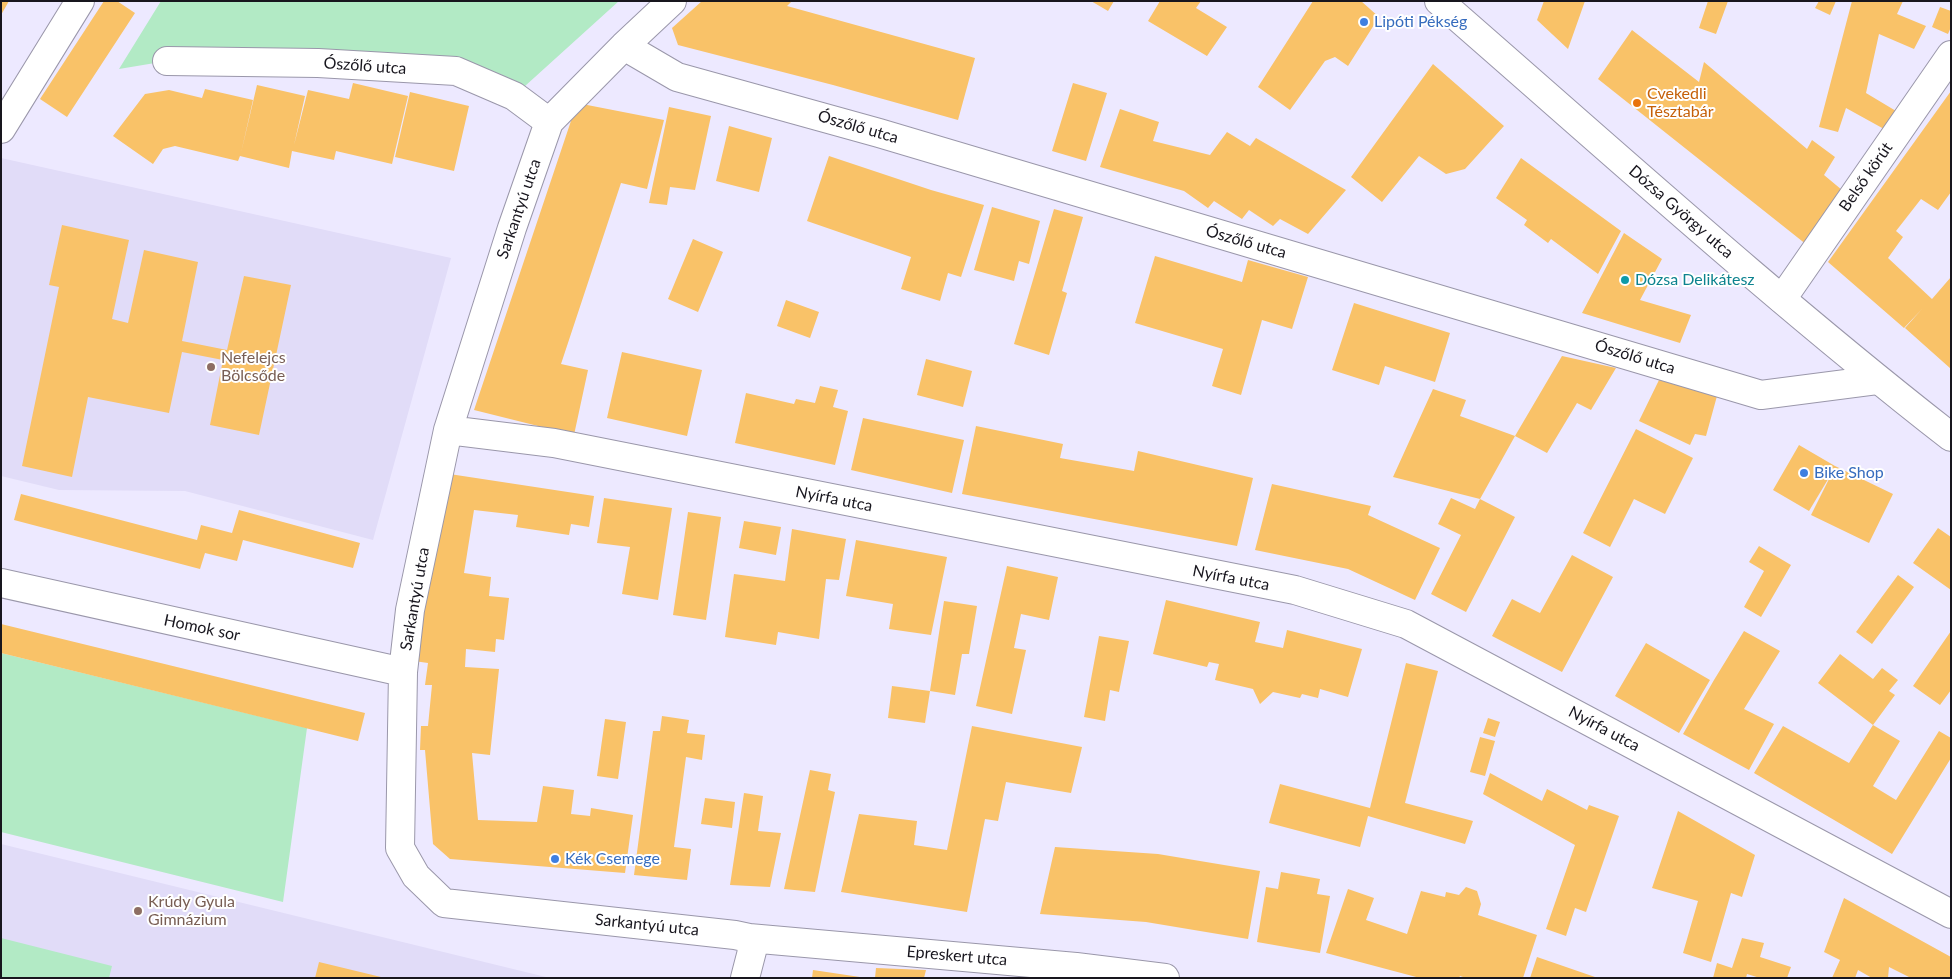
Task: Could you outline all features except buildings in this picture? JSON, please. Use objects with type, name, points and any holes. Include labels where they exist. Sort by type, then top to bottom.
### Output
[{"type":"street","points":[[1,129],[80,1]]},
{"type":"street","name":"Sarkantyú utca","points":[[672,1],[624,46],[549,122],[512,228],[448,430],[410,610],[403,672],[400,848],[416,876],[444,903],[749,938]]},
{"type":"street","name":"Dózsa György utca","points":[[1439,1],[1877,380],[1951,437]]},
{"type":"street","name":"Ószőlő utca","points":[[624,46],[677,76],[879,133],[1761,395],[1877,380]]},
{"type":"street","name":"Belső körút","points":[[1782,299],[1951,55]]},
{"type":"street","name":"Ószőlő utca","points":[[167,61],[318,63],[456,72],[514,96],[549,122]]},
{"type":"street","name":"Nyírfa utca","points":[[448,430],[554,443],[1286,588],[1406,624],[1951,914]]},
{"type":"street","name":"Homok sor","points":[[1,583],[403,672]]},
{"type":"street","points":[[745,978],[752,951],[752,944],[749,938]]},
{"type":"street","name":"Epreskert utca","points":[[749,938],[1076,967],[1165,978]]},
{"type":"shaded area","name":"Nefelejcs Bölcsőde","points":[[1,158],[451,258],[373,540],[185,491],[59,490],[1,476]]},
{"type":"shaded area","name":"Krúdy Gyula Gimnázium","points":[[1,844],[550,978],[1,978]]},
{"type":"green space","points":[[161,1],[619,1],[514,96],[456,71],[167,61],[119,69]]},
{"type":"green space","points":[[1,653],[307,728],[283,902],[1,832]]},
{"type":"green space","points":[[1,938],[112,966],[109,978],[1,978]]},
{"type":"place","name":"Lipóti Pékség","points":[[1364,22]]},
{"type":"place","name":"Cvekedli Tésztabár","points":[[1637,103]]},
{"type":"place","name":"Dózsa Delikátesz","points":[[1625,280]]},
{"type":"place","name":"Nefelejcs Bölcsőde","points":[[211,367]]},
{"type":"place","name":"Bike Shop","points":[[1804,473]]},
{"type":"place","name":"Kék Csemege","points":[[555,859]]},
{"type":"place","name":"Krúdy Gyula Gimnázium","points":[[138,911]]}]
